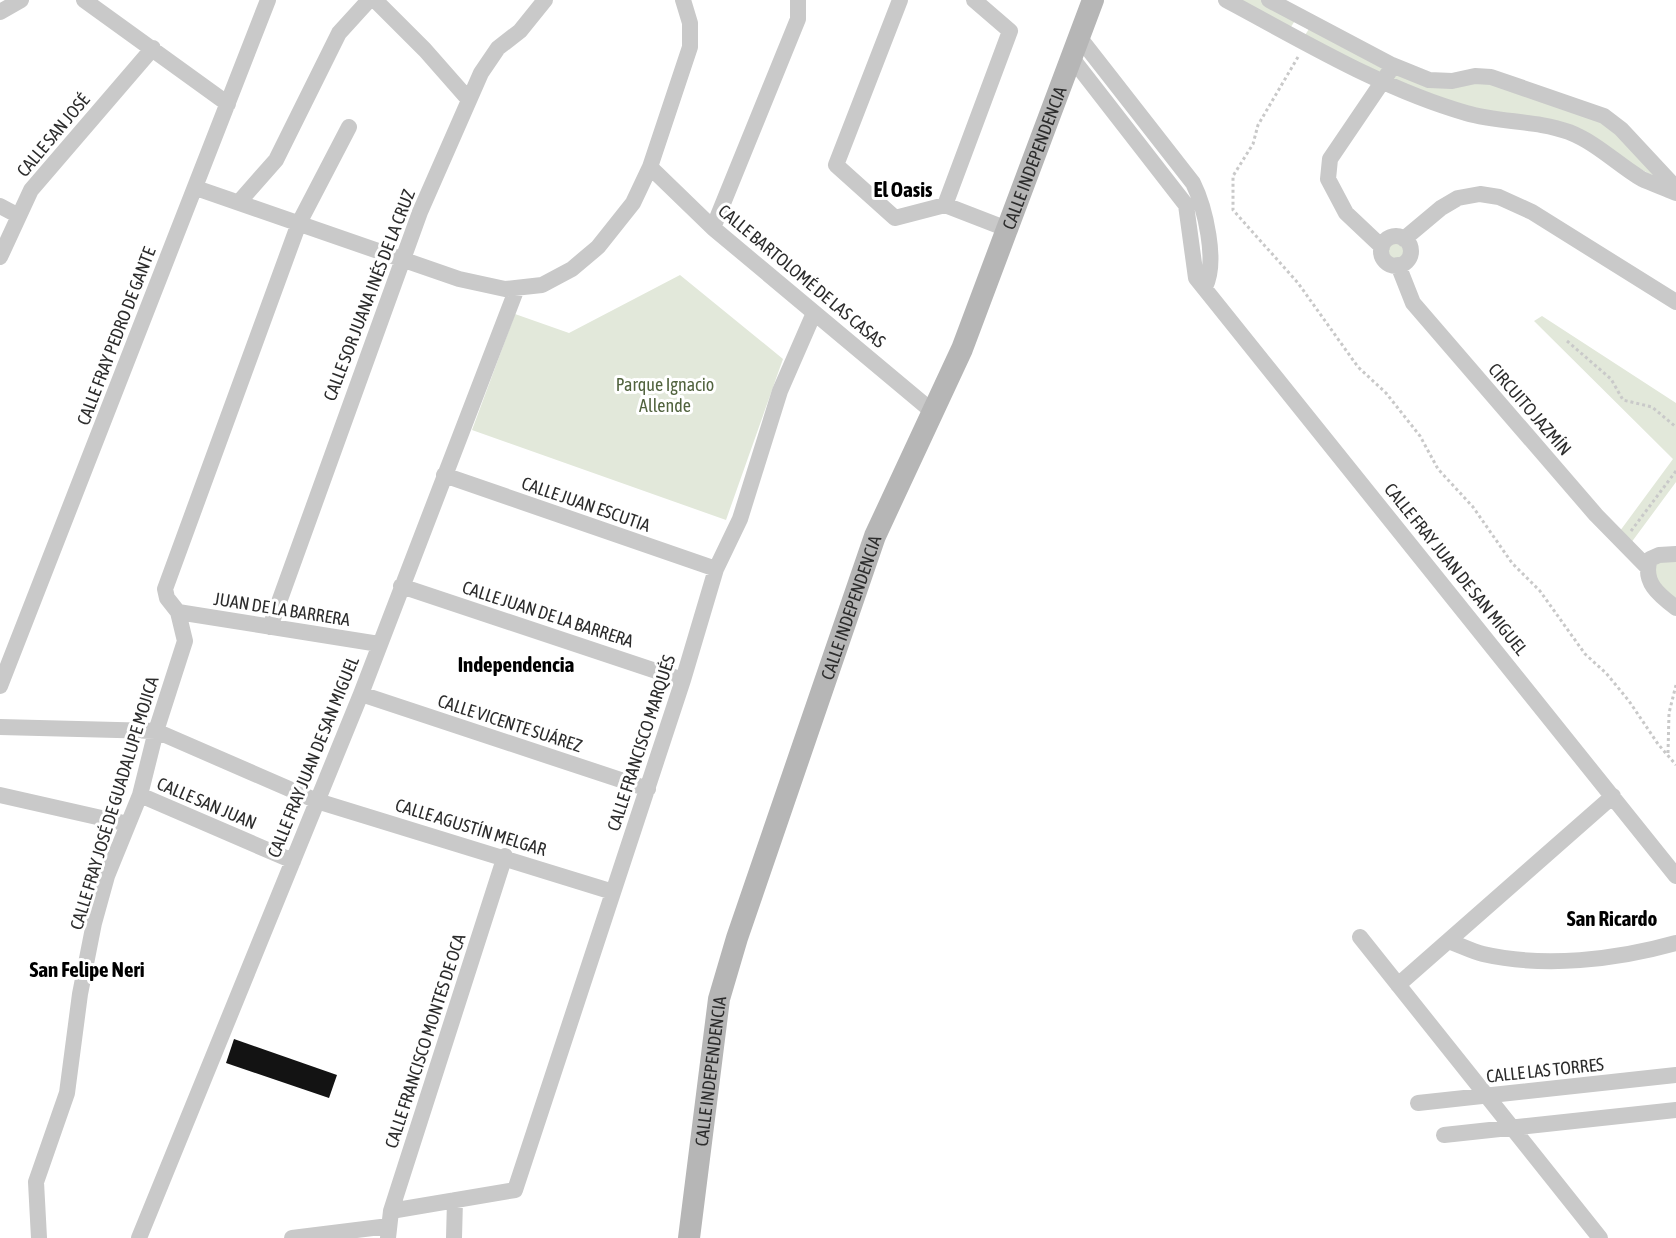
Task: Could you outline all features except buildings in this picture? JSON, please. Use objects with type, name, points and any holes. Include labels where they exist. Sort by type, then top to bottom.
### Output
[{"type":"street","points":[[0,12],[21,0]]},
{"type":"street","points":[[84,0],[228,104]]},
{"type":"street","name":"CALLE FRAY PEDRO DE GANTE","points":[[0,686],[268,0]]},
{"type":"street","points":[[239,202],[276,160],[339,33],[369,0]]},
{"type":"street","points":[[375,0],[425,50],[469,100]]},
{"type":"street","name":"CALLE SOR JUANA INÉS DE LA CRUZ","points":[[270,627],[401,258],[469,100],[481,73],[498,48],[520,31],[544,0]]},
{"type":"street","points":[[196,188],[459,279],[505,289],[542,285],[572,269],[598,247],[633,203],[650,167],[690,47],[690,23],[683,0]]},
{"type":"street","points":[[713,228],[798,19],[798,0]]},
{"type":"street","points":[[900,0],[837,165],[895,218],[945,205],[1007,229]]},
{"type":"street","points":[[945,205],[1010,31],[974,0]]},
{"type":"street","name":"CALLE INDEPENDENCIA","points":[[689,1238],[719,999],[737,938],[875,536],[962,349],[1093,0]]},
{"type":"street","points":[[1226,0],[1384,82],[1467,114],[1544,124],[1571,133],[1594,144],[1643,179],[1676,193]]},
{"type":"street","points":[[1269,0],[1392,65],[1429,80],[1452,81],[1475,76],[1491,77],[1604,116],[1621,129],[1676,188]]},
{"type":"street","points":[[1287,33],[1298,16]]},
{"type":"street","name":"CALLE FRAY JUAN DE SAN MIGUEL","points":[[1075,47],[1193,183],[1194,202],[1206,222],[1210,277],[1205,287],[1676,876]]},
{"type":"street","name":"CALLE SAN JOSÉ","points":[[0,257],[17,215],[31,190],[153,48]]},
{"type":"street","points":[[1382,247],[1389,238],[1400,236],[1410,246],[1410,254],[1406,262],[1398,265],[1385,260],[1382,247],[1346,213],[1328,179],[1330,159],[1384,82],[1392,65]]},
{"type":"street","name":"CALLE FRAY JOSÉ DE GUADALUPE MOJICA","points":[[39,1238],[36,1182],[68,1093],[80,994],[94,923],[107,876],[140,795],[156,732],[185,641],[178,612],[167,598],[165,589],[299,223],[349,127]]},
{"type":"street","name":"CALLE BARTOLOMÉ DE LAS CASAS","points":[[650,167],[713,228],[933,412]]},
{"type":"street","points":[[1404,239],[1441,208],[1458,198],[1480,194],[1499,197],[1532,212],[1676,302]]},
{"type":"street","points":[[0,206],[17,215]]},
{"type":"street","name":"CIRCUITO JAZMÍN","points":[[1398,265],[1413,303],[1596,515],[1647,567]]},
{"type":"street","name":"CALLE FRAY JUAN DE SAN MIGUEL","points":[[139,1238],[361,694],[516,288]]},
{"type":"street","name":"CALLE FRANCISCO MARQUÉS","points":[[455,1200],[515,1190],[648,789],[716,569],[740,519],[780,391],[814,313]]},
{"type":"street","name":"CALLE JUAN ESCUTIA","points":[[444,475],[716,569]]},
{"type":"street","points":[[1676,554],[1659,555],[1650,559],[1647,567],[1647,577],[1656,592],[1676,608]]},
{"type":"street","name":"CALLE JUAN DE LA BARRERA","points":[[401,586],[683,680]]},
{"type":"street","name":"JUAN DE LA BARRERA","points":[[178,612],[379,644]]},
{"type":"street","name":"CALLE VICENTE SUÁREZ","points":[[361,694],[648,789]]},
{"type":"street","points":[[0,727],[156,732]]},
{"type":"street","name":"CALLE AGUSTÍN MELGAR","points":[[156,732],[317,801],[505,856],[613,892]]},
{"type":"street","points":[[0,795],[128,824]]},
{"type":"street","name":"CALLE SAN JUAN","points":[[140,795],[293,861]]},
{"type":"street","points":[[1398,985],[1613,796]]},
{"type":"street","name":"CALLE FRANCISCO MONTES DE OCA","points":[[389,1225],[505,856]]},
{"type":"street","points":[[1360,937],[1600,1238]]},
{"type":"street","points":[[1448,941],[1484,954],[1538,961],[1611,957],[1676,943]]},
{"type":"street","name":"CALLE LAS TORRES","points":[[1418,1103],[1676,1075]]},
{"type":"street","points":[[1444,1135],[1676,1110]]},
{"type":"street","points":[[292,1238],[389,1225],[455,1200],[454,1238]]},
{"type":"path","points":[[1306,42],[1258,125],[1253,144],[1233,176],[1233,210],[1298,283],[1358,367],[1386,393],[1420,436],[1438,469],[1473,507],[1512,563],[1545,598],[1585,654],[1606,673],[1629,701],[1676,765]]},
{"type":"path","points":[[1567,341],[1611,379],[1623,400],[1652,407],[1676,427]]},
{"type":"path","points":[[1623,542],[1676,471]]},
{"type":"path","points":[[1668,753],[1669,713],[1676,685]]},
{"type":"path","points":[[1663,748],[1668,743]]},
{"type":"green space","points":[[1226,0],[1269,0],[1298,16],[1287,33]]},
{"type":"green space","points":[[1312,24],[1429,80],[1475,76],[1604,116],[1676,188],[1594,144],[1467,114],[1302,40]]},
{"type":"green space","points":[[1396,237],[1406,241],[1410,251],[1406,261],[1396,265],[1386,261],[1382,251],[1386,241]]},
{"type":"green space","name":"Parque Ignacio Allende","points":[[680,275],[783,359],[726,520],[472,430],[515,314],[569,333]]},
{"type":"green space","points":[[1542,316],[1676,403],[1676,482],[1628,547],[1617,535],[1673,459],[1534,321]]},
{"type":"green space","points":[[1676,554],[1676,608],[1656,592],[1650,559]]},
{"type":"district","name":"El Oasis","points":[[903,189]]},
{"type":"district","name":"Independencia","points":[[516,664]]},
{"type":"district","name":"San Ricardo","points":[[1612,918]]},
{"type":"district","name":"San Felipe Neri","points":[[87,969]]}]
